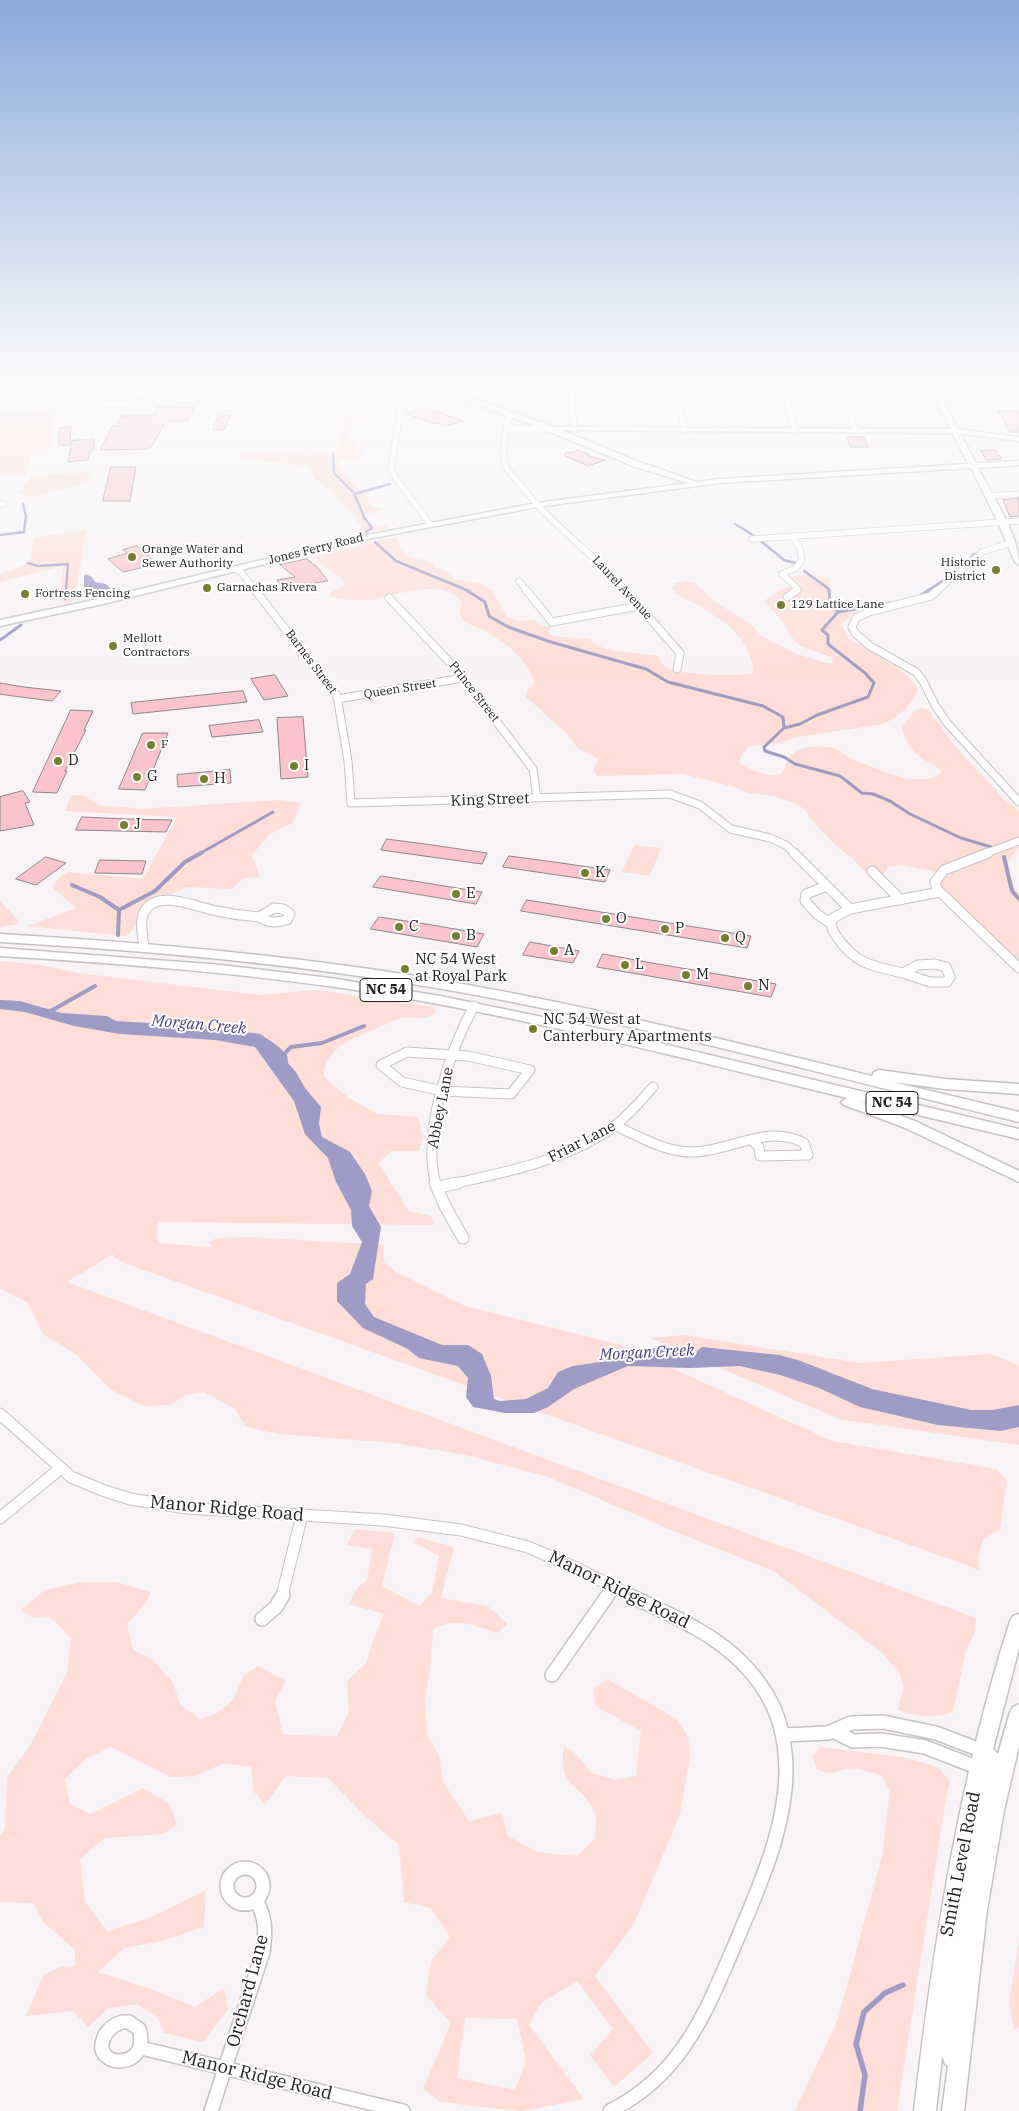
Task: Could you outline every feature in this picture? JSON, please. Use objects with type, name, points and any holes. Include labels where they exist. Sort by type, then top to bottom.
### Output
[{"type":"highway","name":"NC 54","points":[[0,938],[144,947],[323,967],[473,990],[794,1062],[1019,1117]]},
{"type":"highway","name":"NC 54","points":[[0,952],[129,960],[294,977],[474,1006],[608,1034],[1019,1134]]},
{"type":"highway","points":[[294,977],[349,979],[445,993],[473,990]]},
{"type":"highway","points":[[474,1006],[487,1002],[602,1018]]},
{"type":"highway","points":[[794,1062],[918,1081],[1019,1089]]},
{"type":"highway","points":[[765,1073],[909,1124],[1019,1177]]},
{"type":"main road","points":[[682,479],[696,483]]},
{"type":"main road","name":"Jones Ferry Road","points":[[0,623],[103,601],[362,538],[430,524],[536,505],[696,483],[769,479]]},
{"type":"main road","points":[[980,479],[1019,562]]},
{"type":"main road","name":"Smith Level Road","points":[[925,2111],[934,2019],[954,1890],[985,1735],[1019,1621]]},
{"type":"main road","name":"Smith Level Road","points":[[953,2108],[986,1863],[1001,1784],[1019,1712]]},
{"type":"main road","points":[[953,2108],[951,1998],[980,1820],[990,1778],[991,1758],[981,1759]]},
{"type":"street","points":[[395,479],[430,524]]},
{"type":"street","name":"Laurel Avenue","points":[[515,479],[536,505],[605,567],[680,652],[676,669]]},
{"type":"street","points":[[989,496],[1019,494]]},
{"type":"street","points":[[752,539],[1019,521]]},
{"type":"street","points":[[787,597],[797,590],[782,574],[799,568],[802,561],[802,553],[792,536]]},
{"type":"street","points":[[1011,542],[982,552],[931,596],[861,615],[853,622],[852,627],[853,631],[862,640],[922,678],[930,696],[944,718],[963,742],[1019,802]]},
{"type":"street","name":"Barnes Street","points":[[235,569],[243,574],[326,680],[337,699],[348,760],[351,803]]},
{"type":"street","points":[[519,581],[552,622],[639,606]]},
{"type":"street","name":"Prince Street","points":[[389,598],[434,642],[532,769],[537,798]]},
{"type":"street","name":"Queen Street","points":[[337,699],[463,678]]},
{"type":"street","points":[[628,795],[694,802],[730,828],[770,838],[786,845],[850,908]]},
{"type":"street","name":"King Street","points":[[351,803],[628,795]]},
{"type":"street","points":[[1019,841],[944,870],[934,882],[940,892],[1019,968]]},
{"type":"street","points":[[872,871],[901,900]]},
{"type":"street","points":[[828,886],[806,894],[805,901],[817,914],[830,923],[833,933],[850,955],[877,968],[903,973],[928,982],[939,984],[948,982],[950,977],[946,967],[931,964],[915,965],[903,973]]},
{"type":"street","points":[[830,923],[836,915],[850,908],[940,892]]},
{"type":"street","points":[[144,947],[142,920],[144,912],[156,903],[165,900],[181,901],[221,912],[259,917]]},
{"type":"street","name":"Abbey Lane","points":[[463,1238],[438,1187],[433,1174],[431,1156],[432,1136],[452,1055],[466,1019],[474,1006]]},
{"type":"street","points":[[407,1052],[452,1055],[468,1056],[530,1070],[511,1094],[443,1091],[402,1082],[381,1065],[407,1052]]},
{"type":"street","name":"Friar Lane","points":[[438,1187],[522,1168],[552,1159],[616,1126],[653,1087]]},
{"type":"street","points":[[616,1126],[664,1147],[690,1152],[719,1148],[752,1140],[770,1136],[790,1137],[804,1143],[808,1155],[760,1156],[759,1147],[752,1140]]},
{"type":"street","name":"Manor Ridge Road","points":[[0,1414],[72,1477],[110,1493],[144,1502],[190,1509],[420,1524],[468,1531],[516,1543],[613,1587],[696,1628],[723,1644],[757,1679],[769,1700],[783,1735],[786,1752],[784,1790],[776,1827],[753,1903],[707,2009],[676,2059],[653,2080],[612,2111]]},
{"type":"street","points":[[0,1518],[61,1468]]},
{"type":"street","points":[[262,1618],[276,1608],[282,1597],[302,1515]]},
{"type":"street","points":[[552,1675],[613,1587]]},
{"type":"street","points":[[783,1735],[835,1732],[849,1723],[904,1726],[958,1739],[981,1759]]},
{"type":"street","points":[[835,1732],[853,1741],[881,1740],[981,1759]]},
{"type":"street","name":"Orchard Lane","points":[[211,2111],[263,1952],[266,1931],[264,1913],[256,1900]]},
{"type":"street","name":"Manor Ridge Road","points":[[141,2048],[403,2111]]},
{"type":"shaded area","points":[[30,479],[91,479],[90,482],[31,497],[18,494]]},
{"type":"shaded area","points":[[315,479],[349,479],[368,498],[370,506],[383,508],[384,510],[364,515],[370,525],[389,526],[389,528],[358,530],[363,526],[357,521],[357,516]]},
{"type":"shaded area","points":[[86,530],[76,594],[78,598],[69,603],[62,602],[60,597],[63,566],[0,582],[0,574],[25,565],[31,560],[33,538]]},
{"type":"shaded area","points":[[390,538],[397,538],[400,548],[408,556],[432,563],[435,567],[448,572],[456,580],[479,583],[493,591],[507,617],[520,621],[535,620],[541,626],[550,626],[552,627],[548,631],[551,635],[582,638],[591,640],[603,648],[658,656],[664,665],[671,669],[694,673],[722,675],[753,673],[752,661],[743,642],[729,626],[711,613],[679,595],[672,588],[675,583],[686,581],[696,583],[714,601],[753,626],[761,636],[797,654],[832,663],[833,658],[801,646],[789,635],[786,626],[765,600],[777,591],[790,587],[788,579],[790,577],[811,574],[830,579],[827,592],[830,597],[838,603],[863,607],[841,624],[850,639],[908,676],[918,689],[916,695],[905,710],[883,724],[792,738],[780,743],[748,748],[741,756],[739,762],[747,768],[777,775],[782,772],[788,759],[796,752],[801,749],[822,746],[837,749],[854,760],[904,778],[923,779],[932,777],[941,773],[941,770],[916,754],[904,736],[902,728],[915,710],[922,708],[929,710],[952,743],[1005,800],[1019,811],[1019,846],[1004,868],[1013,886],[1019,893],[1019,961],[942,887],[936,872],[900,865],[888,867],[883,877],[871,878],[852,858],[837,847],[805,810],[797,804],[774,796],[747,793],[735,787],[683,774],[597,776],[593,771],[598,759],[578,748],[565,732],[526,697],[527,690],[535,682],[522,660],[494,636],[463,620],[460,613],[461,601],[451,594],[441,590],[429,589],[369,600],[350,600],[330,596],[330,593],[344,585],[343,579],[322,565],[314,557]]},
{"type":"shaded area","points":[[71,795],[84,796],[99,805],[141,809],[279,800],[301,803],[293,823],[271,833],[252,855],[260,877],[243,878],[232,889],[187,887],[172,894],[148,900],[137,912],[136,925],[128,935],[122,936],[28,926],[76,908],[52,887],[58,878],[68,872],[143,879],[177,817],[65,811]]},
{"type":"shaded area","points":[[634,845],[661,848],[650,876],[622,872]]},
{"type":"shaded area","points":[[0,901],[19,921],[17,924],[0,927]]},
{"type":"shaded area","points":[[0,961],[41,965],[78,973],[259,995],[318,990],[434,1007],[435,1013],[430,1016],[395,1020],[356,1037],[340,1047],[328,1060],[324,1077],[349,1098],[378,1114],[418,1117],[423,1137],[419,1151],[392,1151],[378,1163],[409,1211],[431,1216],[434,1225],[158,1222],[157,1243],[212,1247],[209,1242],[217,1238],[249,1237],[383,1245],[384,1262],[396,1272],[465,1306],[621,1345],[832,1441],[996,1469],[1007,1481],[1000,1529],[983,1539],[978,1558],[980,1570],[127,1264],[114,1258],[113,1254],[67,1282],[976,1618],[974,1635],[966,1650],[953,1712],[939,1716],[926,1716],[898,1710],[903,1687],[900,1674],[882,1653],[773,1571],[669,1529],[549,1477],[466,1455],[394,1443],[279,1434],[246,1427],[235,1409],[204,1392],[185,1395],[171,1405],[144,1406],[110,1389],[77,1355],[43,1334],[27,1302],[0,1289]]},
{"type":"shaded area","points":[[684,1335],[860,1363],[991,1354],[1019,1366],[1019,1445],[839,1419],[651,1338]]},
{"type":"shaded area","points":[[355,1529],[395,1533],[382,1586],[420,1606],[432,1592],[439,1556],[414,1542],[418,1537],[454,1547],[441,1598],[488,1606],[508,1624],[498,1633],[473,1625],[458,1623],[450,1623],[433,1629],[430,1669],[425,1699],[427,1734],[439,1756],[443,1782],[469,1821],[502,1813],[508,1836],[537,1852],[577,1856],[595,1838],[595,1814],[591,1804],[568,1780],[563,1762],[564,1747],[572,1750],[592,1773],[615,1780],[636,1776],[641,1731],[595,1706],[593,1689],[607,1679],[677,1719],[688,1737],[690,1757],[680,1814],[634,1924],[595,1976],[653,2053],[614,2087],[590,2055],[613,2029],[577,1981],[542,2002],[529,2025],[584,2099],[523,2111],[439,2101],[423,2089],[451,2023],[426,1995],[431,1961],[450,1937],[431,1908],[404,1902],[399,1845],[363,1814],[328,1778],[286,1776],[265,1805],[254,1792],[251,1767],[224,1763],[195,1776],[171,1777],[111,1747],[87,1758],[65,1779],[70,1804],[90,1814],[143,1788],[170,1804],[177,1825],[164,1834],[105,1838],[80,1859],[85,1902],[107,1931],[147,1919],[206,1890],[204,1927],[162,1941],[124,1948],[98,1972],[151,1989],[195,2007],[224,1988],[228,2009],[203,2042],[164,2033],[158,2018],[137,2004],[109,2008],[88,2027],[73,2011],[26,2016],[43,1976],[60,1967],[75,1966],[75,1950],[44,1923],[33,1903],[0,1902],[0,1836],[5,1829],[7,1777],[30,1746],[67,1673],[71,1638],[50,1617],[34,1618],[20,1610],[45,1590],[82,1582],[116,1582],[151,1592],[145,1604],[127,1624],[133,1650],[153,1660],[173,1683],[180,1704],[199,1719],[216,1714],[233,1700],[244,1675],[258,1666],[286,1681],[275,1701],[283,1735],[337,1736],[349,1711],[347,1681],[366,1663],[384,1614],[349,1604],[357,1588],[367,1580],[372,1549],[347,1545]],"holes":[[[465,2018],[517,2019],[526,2062],[515,2090],[457,2078]]]},
{"type":"shaded area","points":[[820,1747],[902,1757],[938,1767],[950,1781],[897,2111],[795,2111],[838,2019],[882,1856],[890,1792],[881,1775],[854,1768],[829,1773],[817,1770],[812,1757]]},
{"type":"shaded area","points":[[1019,1943],[1019,2027],[1014,2030],[1009,2002]]},
{"type":"water","points":[[86,574],[92,577],[95,582],[106,584],[111,589],[84,593],[84,576]]},
{"type":"water","name":"Morgan Creek","points":[[0,1000],[20,1001],[62,1013],[107,1016],[116,1021],[201,1026],[260,1034],[279,1047],[287,1055],[288,1063],[296,1072],[305,1088],[321,1107],[319,1124],[322,1137],[350,1152],[365,1174],[372,1191],[369,1206],[381,1227],[373,1279],[366,1284],[365,1304],[374,1317],[442,1345],[468,1345],[482,1354],[491,1376],[494,1399],[500,1401],[526,1399],[548,1388],[558,1372],[573,1366],[614,1360],[638,1349],[665,1348],[695,1353],[702,1347],[779,1355],[798,1360],[872,1389],[971,1410],[992,1410],[1019,1405],[1019,1427],[1001,1431],[938,1425],[860,1407],[819,1388],[780,1375],[740,1366],[690,1368],[628,1366],[574,1389],[548,1407],[534,1413],[505,1413],[473,1407],[466,1397],[468,1378],[458,1366],[419,1358],[408,1349],[363,1328],[337,1301],[337,1283],[350,1274],[362,1242],[352,1226],[351,1210],[336,1182],[328,1158],[305,1134],[294,1101],[255,1047],[215,1040],[120,1034],[74,1026],[25,1012],[0,1009]]},
{"type":"building","points":[[108,479],[134,479],[130,501],[103,501]]},
{"type":"building","points":[[1019,499],[1019,516],[1010,517],[1003,500]]},
{"type":"building","name":"Orange Water and Sewer Authority","points":[[137,546],[158,564],[123,572],[108,559],[127,553],[123,550]]},
{"type":"building","points":[[307,559],[317,567],[328,581],[283,588],[277,580],[295,577],[280,565]]},
{"type":"building","points":[[275,675],[288,696],[264,700],[251,679]]},
{"type":"building","points":[[0,683],[61,691],[52,701],[13,696],[0,694]]},
{"type":"building","points":[[243,691],[247,702],[133,714],[131,703]]},
{"type":"building","name":"D","points":[[71,710],[93,711],[84,730],[86,730],[65,771],[67,771],[57,793],[33,792]]},
{"type":"building","points":[[303,717],[308,777],[281,779],[277,718]]},
{"type":"building","points":[[259,720],[263,732],[212,737],[209,726]]},
{"type":"building","points":[[143,733],[168,733],[145,790],[119,789]]},
{"type":"building","name":"H","points":[[230,770],[231,783],[178,787],[177,775]]},
{"type":"building","points":[[23,791],[30,802],[25,803],[34,825],[0,831],[0,797]]},
{"type":"building","name":"J","points":[[82,817],[172,820],[166,832],[76,830]]},
{"type":"building","points":[[387,839],[487,853],[482,864],[381,850]]},
{"type":"building","points":[[509,856],[610,870],[605,882],[503,867]]},
{"type":"building","points":[[46,857],[66,863],[36,885],[16,879]]},
{"type":"building","points":[[100,860],[146,861],[142,874],[95,873]]},
{"type":"building","points":[[381,876],[482,892],[476,904],[373,887]]},
{"type":"building","points":[[527,900],[751,936],[747,948],[521,911]]},
{"type":"building","points":[[379,917],[484,934],[477,947],[371,929]]},
{"type":"building","name":"A","points":[[530,942],[579,951],[573,963],[523,955]]},
{"type":"building","points":[[603,954],[776,984],[771,997],[597,967]]},
{"type":"waterway","points":[[340,479],[354,494]]},
{"type":"waterway","points":[[354,494],[390,484]]},
{"type":"waterway","points":[[354,494],[364,517],[372,528],[366,532]]},
{"type":"waterway","points":[[0,535],[24,532],[26,516],[23,504]]},
{"type":"waterway","points":[[735,524],[756,537]]},
{"type":"waterway","points":[[375,542],[396,561],[469,591]]},
{"type":"waterway","points":[[762,542],[784,560],[795,563]]},
{"type":"waterway","points":[[967,562],[974,554]]},
{"type":"waterway","points":[[28,563],[38,566],[68,564],[66,591]]},
{"type":"waterway","points":[[951,574],[959,569]]},
{"type":"waterway","points":[[804,571],[829,590]]},
{"type":"waterway","points":[[927,591],[947,578]]},
{"type":"waterway","points":[[65,599],[66,590]]},
{"type":"waterway","points":[[466,590],[485,602],[489,616],[508,627],[551,642],[646,669],[668,682],[763,706],[783,717],[784,728]]},
{"type":"waterway","points":[[829,590],[830,602],[838,612]]},
{"type":"waterway","points":[[920,596],[929,590]]},
{"type":"waterway","points":[[886,604],[890,603]]},
{"type":"waterway","points":[[838,612],[878,605]]},
{"type":"waterway","points":[[784,728],[800,724],[817,715],[868,697],[874,683],[865,673],[828,644],[828,635],[822,630],[838,612]]},
{"type":"waterway","points":[[0,640],[21,625]]},
{"type":"waterway","points":[[784,728],[764,747],[765,751],[784,757],[795,764],[840,776],[862,793],[873,794],[890,801],[910,814],[961,838],[991,847]]},
{"type":"waterway","points":[[199,854],[273,812]]},
{"type":"waterway","points":[[119,910],[155,891],[185,862],[201,853]]},
{"type":"waterway","points":[[1004,857],[1012,891],[1019,899]]},
{"type":"waterway","points":[[72,885],[100,897],[119,910]]},
{"type":"waterway","points":[[118,935],[119,910]]},
{"type":"waterway","points":[[49,1012],[95,986]]},
{"type":"waterway","points":[[283,1055],[291,1047],[322,1043],[364,1026]]},
{"type":"waterway","points":[[860,2111],[865,2075],[856,2044],[864,2012],[885,1993],[903,1985]]},
{"type":"place","name":"Orange Water and Sewer Authority","points":[[132,557]]},
{"type":"place","name":"Historic District","points":[[996,570]]},
{"type":"place","name":"Garnachas Rivera","points":[[207,588]]},
{"type":"place","name":"Fortress Fencing","points":[[25,594]]},
{"type":"place","name":"129 Lattice Lane","points":[[781,605]]},
{"type":"place","name":"Mellott Contractors","points":[[113,646]]},
{"type":"place","name":"F","points":[[151,745]]},
{"type":"place","name":"D","points":[[58,761]]},
{"type":"place","name":"I","points":[[294,766]]},
{"type":"place","name":"G","points":[[137,777]]},
{"type":"place","name":"H","points":[[204,779]]},
{"type":"place","name":"J","points":[[124,825]]},
{"type":"place","name":"K","points":[[585,873]]},
{"type":"place","name":"E","points":[[456,894]]},
{"type":"place","name":"O","points":[[606,919]]},
{"type":"place","name":"C","points":[[399,927]]},
{"type":"place","name":"P","points":[[665,929]]},
{"type":"place","name":"B","points":[[456,936]]},
{"type":"place","name":"Q","points":[[725,938]]},
{"type":"place","name":"A","points":[[554,951]]},
{"type":"place","name":"L","points":[[625,965]]},
{"type":"place","name":"NC 54 West at Royal Park","points":[[405,969]]},
{"type":"place","name":"M","points":[[686,975]]},
{"type":"place","name":"N","points":[[748,986]]},
{"type":"place","name":"NC 54 West at Canterbury Apartments","points":[[533,1029]]}]
